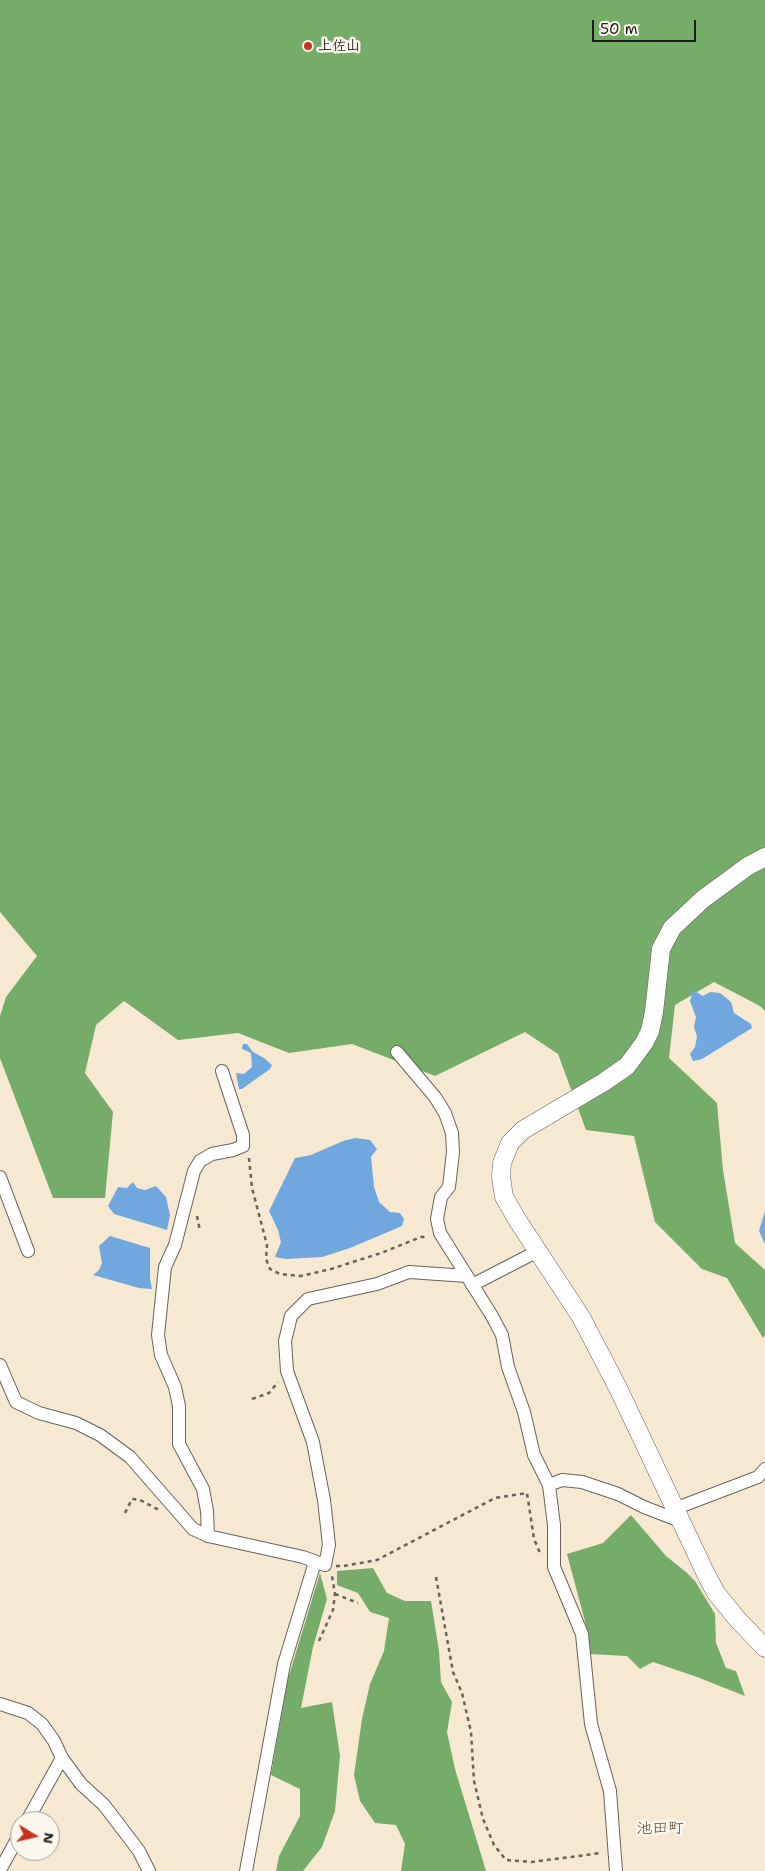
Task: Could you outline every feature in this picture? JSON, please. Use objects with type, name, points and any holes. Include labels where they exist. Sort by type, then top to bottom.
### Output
[{"type":"street","points":[[765,857],[748,866],[703,899],[672,928],[661,949],[654,1012],[650,1031],[644,1042],[627,1066],[604,1082],[523,1130],[510,1143],[502,1163],[501,1177],[504,1196],[518,1221],[581,1317],[599,1350],[716,1593],[738,1620],[765,1648]]},
{"type":"street","points":[[397,1052],[435,1097],[445,1113],[452,1133],[454,1152],[448,1187],[441,1197],[437,1219],[440,1233],[502,1335],[508,1367],[524,1412],[534,1455],[549,1486],[554,1525],[554,1567],[582,1634],[591,1724],[610,1791],[616,1871]]},
{"type":"street","points":[[208,1536],[207,1511],[203,1489],[180,1444],[179,1406],[175,1387],[161,1356],[158,1335],[165,1267],[175,1245],[194,1171],[200,1160],[212,1154],[243,1146],[243,1135],[222,1071]]},
{"type":"street","points":[[0,1177],[28,1251]]},
{"type":"street","points":[[246,1871],[284,1664],[329,1545],[324,1500],[313,1442],[287,1371],[285,1341],[291,1316],[308,1299],[377,1284],[409,1272],[470,1281],[538,1251]]},
{"type":"street","points":[[0,1365],[16,1402],[39,1413],[76,1423],[100,1435],[130,1458],[193,1529],[208,1536],[303,1557],[323,1564]]},
{"type":"street","points":[[549,1486],[562,1480],[582,1482],[618,1494],[644,1507],[677,1515],[758,1477],[765,1470]]},
{"type":"street","points":[[0,1704],[28,1713],[42,1724],[54,1741],[62,1758],[81,1784],[110,1813],[139,1851],[149,1871]]},
{"type":"street","points":[[33,1811],[62,1758]]},
{"type":"street","points":[[0,1870],[10,1852]]},
{"type":"path","points":[[243,1146],[249,1154],[252,1188],[267,1245],[266,1259],[270,1269],[280,1274],[301,1276],[331,1269],[381,1253],[421,1237],[432,1237],[446,1243]]},
{"type":"path","points":[[252,1399],[269,1393],[287,1371]]},
{"type":"path","points":[[319,1642],[333,1610],[336,1594],[323,1564],[344,1566],[377,1560],[495,1498],[527,1493],[534,1539],[543,1559],[554,1567]]},
{"type":"path","points":[[125,1513],[132,1499],[140,1500],[166,1514]]},
{"type":"path","points":[[436,1577],[453,1672],[462,1693],[471,1732],[474,1781],[483,1819],[494,1845],[506,1860],[532,1862],[614,1851]]},
{"type":"path","points":[[336,1594],[358,1603]]},
{"type":"green space","points":[[0,0],[765,0],[765,1011],[760,1006],[714,982],[675,1005],[669,1058],[717,1103],[723,1170],[735,1243],[765,1270],[765,1335],[763,1338],[727,1278],[702,1269],[655,1222],[634,1136],[586,1130],[558,1054],[525,1032],[435,1076],[352,1044],[289,1053],[238,1033],[178,1040],[124,1001],[96,1025],[85,1073],[113,1112],[105,1198],[53,1198],[0,1058],[0,1016],[6,997],[37,956],[0,912]]},
{"type":"green space","points":[[631,1515],[666,1556],[695,1581],[715,1614],[716,1643],[726,1668],[736,1671],[745,1696],[653,1662],[640,1669],[627,1656],[590,1654],[587,1629],[567,1554],[603,1543]]},
{"type":"green space","points":[[373,1568],[387,1593],[405,1601],[431,1601],[439,1651],[441,1682],[452,1702],[447,1732],[455,1769],[486,1871],[401,1871],[405,1844],[396,1825],[375,1823],[360,1801],[354,1775],[362,1719],[370,1684],[384,1651],[389,1618],[370,1612],[358,1593],[337,1585],[337,1571]]},
{"type":"green space","points":[[320,1573],[327,1599],[313,1647],[301,1708],[332,1702],[340,1756],[335,1811],[322,1847],[303,1871],[276,1871],[279,1856],[300,1816],[300,1789],[271,1775],[288,1679]]},
{"type":"water","points":[[693,990],[703,996],[710,992],[720,993],[731,1002],[734,1013],[751,1024],[752,1028],[702,1059],[693,1061],[690,1054],[695,1047],[697,1037],[694,1027],[696,1017],[690,1001]]},
{"type":"water","points":[[243,1044],[247,1044],[253,1052],[272,1065],[270,1069],[242,1089],[239,1089],[236,1073],[244,1074],[252,1067],[251,1053],[242,1049]]},
{"type":"water","points":[[355,1138],[370,1140],[377,1149],[371,1157],[374,1187],[379,1202],[390,1212],[400,1213],[404,1219],[402,1226],[350,1248],[322,1257],[286,1259],[275,1257],[281,1242],[278,1230],[269,1211],[295,1158],[311,1155],[343,1141]]},
{"type":"water","points":[[133,1182],[137,1188],[145,1190],[156,1186],[166,1197],[170,1215],[167,1230],[114,1214],[108,1206],[118,1187],[127,1188]]},
{"type":"water","points":[[765,1211],[765,1244],[759,1231]]},
{"type":"water","points":[[110,1236],[150,1248],[150,1279],[152,1289],[139,1288],[93,1275],[99,1270],[102,1263],[99,1246]]},
{"type":"place","name":"上佐山","points":[[308,46]]},
{"type":"district","name":"池田町","points":[[660,1829]]}]
